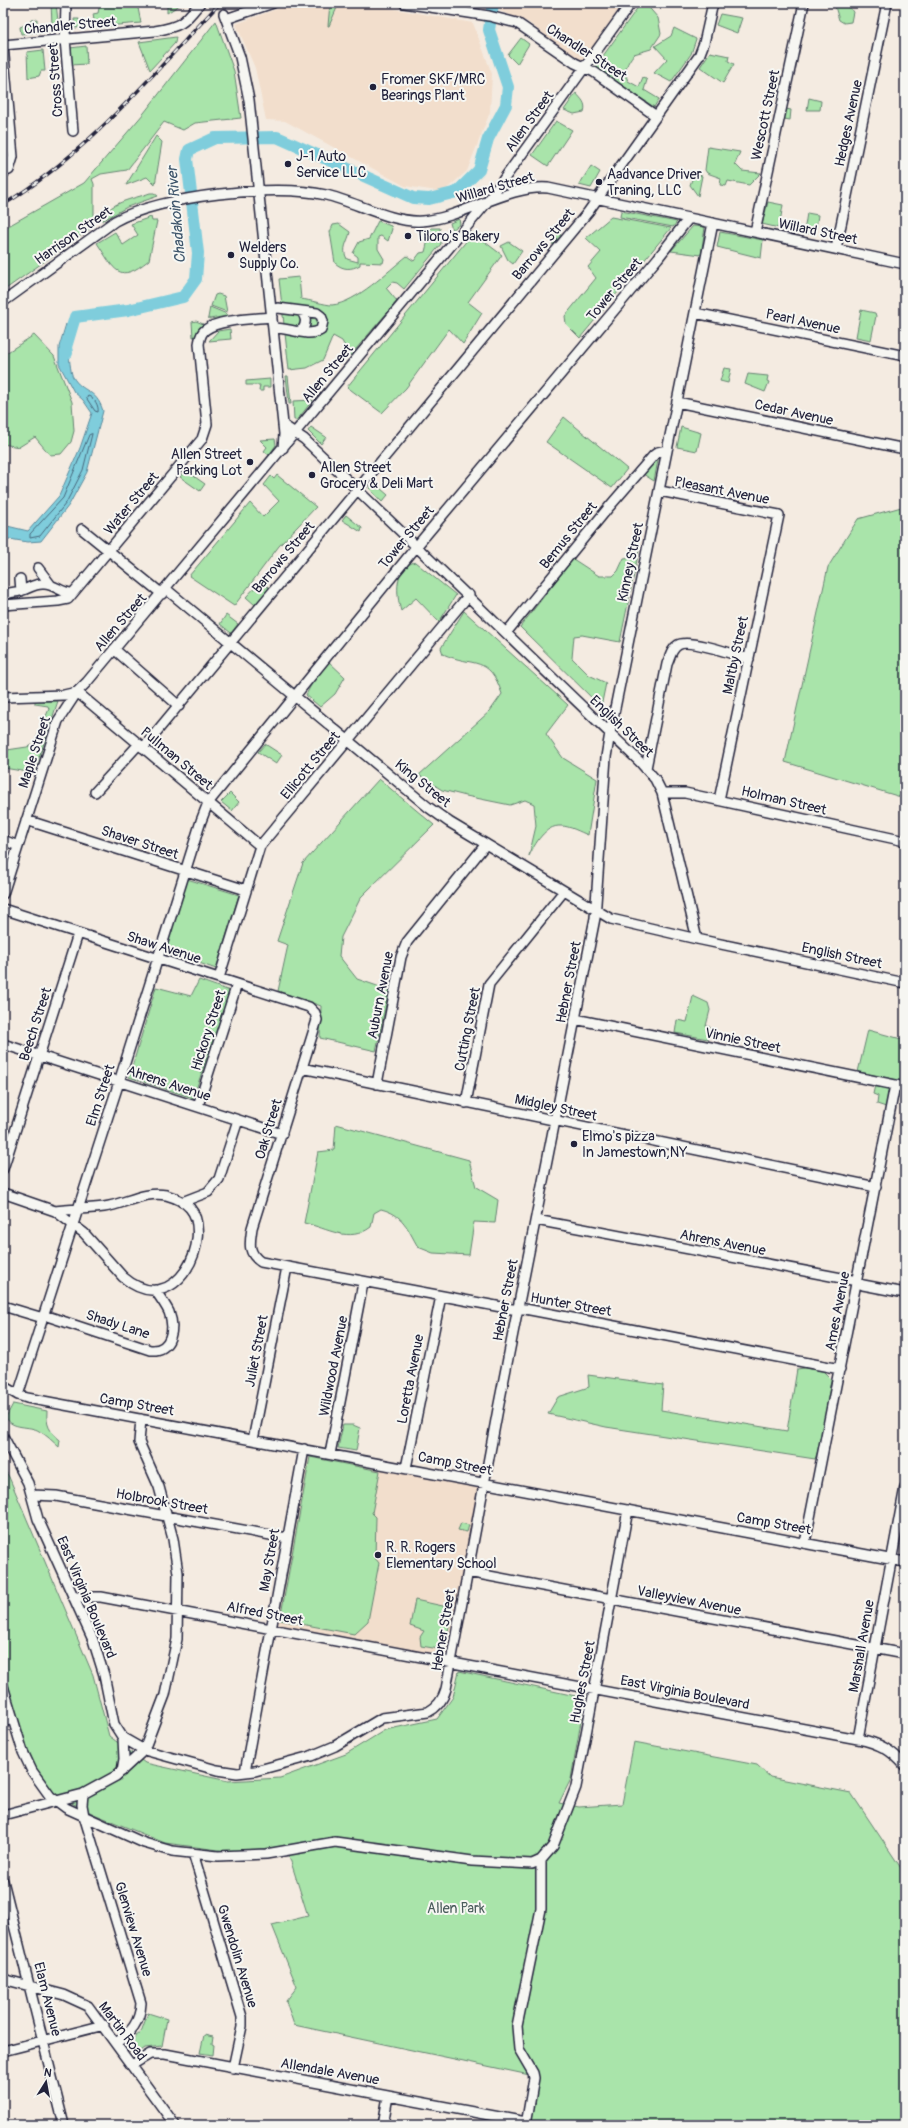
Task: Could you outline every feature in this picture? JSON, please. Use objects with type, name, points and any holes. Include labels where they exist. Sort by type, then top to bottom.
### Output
[{"type":"street","name":"Cross Street","points":[[66,3],[65,39],[73,131]]},
{"type":"street","name":"Chandler Street","points":[[3,45],[175,27],[184,23],[200,3]]},
{"type":"street","points":[[273,3],[225,16],[240,57],[249,100],[254,160],[283,425],[283,448]]},
{"type":"street","name":"Chandler Street","points":[[404,3],[473,13],[517,23],[575,63],[594,72],[656,116]]},
{"type":"street","name":"Allen Street","points":[[77,692],[164,592],[294,433],[488,201],[631,3]]},
{"type":"street","name":"Barrows Street","points":[[95,792],[179,706],[232,642],[256,610],[358,490],[599,199],[699,56],[704,43],[713,3]]},
{"type":"street","name":"Wescott Street","points":[[755,232],[804,3]]},
{"type":"street","name":"Hedges Avenue","points":[[836,249],[888,3]]},
{"type":"street","points":[[3,45],[13,157],[10,170],[3,172]]},
{"type":"street","name":"Willard Street","points":[[258,192],[324,195],[411,221],[437,218],[488,201],[541,188],[905,264]]},
{"type":"street","name":"Harrison Street","points":[[3,302],[115,221],[144,208],[208,196],[258,192]]},
{"type":"street","name":"Tower Street","points":[[208,803],[294,695],[658,258],[689,218]]},
{"type":"street","name":"Kinney Street","points":[[596,910],[606,757],[610,733],[713,223]]},
{"type":"street","points":[[271,313],[278,308],[301,311],[320,315],[324,323],[321,330],[315,333],[282,327],[273,328]]},
{"type":"street","points":[[299,331],[303,329],[306,323],[305,317],[301,311]]},
{"type":"street","name":"Water Street","points":[[3,604],[64,600],[73,593],[202,439],[206,431],[200,336],[204,331],[217,324],[271,313]]},
{"type":"street","name":"Pearl Avenue","points":[[695,313],[905,356]]},
{"type":"street","points":[[280,399],[286,401],[287,417],[294,433]]},
{"type":"street","name":"Cedar Avenue","points":[[677,402],[905,450]]},
{"type":"street","name":"English Street","points":[[283,425],[304,439],[358,490],[646,768],[662,793],[697,939],[905,983]]},
{"type":"street","name":"Bemus Street","points":[[654,455],[656,449],[671,434]]},
{"type":"street","name":"Bemus Street","points":[[506,633],[609,507],[654,455],[660,451],[667,450]]},
{"type":"street","name":"Pleasant Avenue","points":[[660,491],[779,515]]},
{"type":"street","name":"Maltby Street","points":[[719,800],[779,515]]},
{"type":"street","name":"King Street","points":[[82,529],[109,551],[232,642],[428,807],[564,891],[620,922],[697,939]]},
{"type":"street","points":[[38,568],[50,584],[66,594],[73,593]]},
{"type":"street","points":[[20,579],[21,591]]},
{"type":"street","points":[[3,597],[8,593],[21,591],[37,584],[50,584]]},
{"type":"street","name":"Ellicott Street","points":[[219,978],[260,846],[469,596]]},
{"type":"street","points":[[646,768],[667,664],[674,649],[683,643],[749,659]]},
{"type":"street","points":[[114,650],[179,706]]},
{"type":"street","points":[[3,697],[64,695],[77,692]]},
{"type":"street","name":"Pullman Street","points":[[77,692],[260,846]]},
{"type":"street","name":"Maple Street","points":[[3,894],[58,721],[77,692]]},
{"type":"street","name":"Holman Street","points":[[662,793],[685,793],[902,840]]},
{"type":"street","name":"Elm Street","points":[[18,1395],[120,1082],[201,821],[208,803]]},
{"type":"street","name":"Shaver Street","points":[[26,820],[246,890]]},
{"type":"street","points":[[3,840],[18,846]]},
{"type":"street","name":"Auburn Avenue","points":[[377,1084],[401,957],[407,942],[486,844]]},
{"type":"street","name":"Cutting Street","points":[[466,1103],[490,984],[564,891]]},
{"type":"street","name":"Shaw Avenue","points":[[3,909],[158,960],[309,1007],[315,1012]]},
{"type":"street","name":"Hebner Street","points":[[245,1772],[311,1756],[348,1740],[382,1718],[428,1712],[435,1709],[444,1695],[596,910]]},
{"type":"street","name":"Beech Street","points":[[3,1169],[78,934]]},
{"type":"street","name":"Hickory Street","points":[[198,1106],[237,984]]},
{"type":"street","name":"Oak Street","points":[[252,1255],[249,1244],[252,1228],[317,1020],[315,1012]]},
{"type":"street","name":"Vinnie Street","points":[[575,1019],[905,1087]]},
{"type":"street","name":"Ahrens Avenue","points":[[3,1044],[282,1134]]},
{"type":"street","name":"Midgley Street","points":[[302,1068],[555,1122],[876,1187]]},
{"type":"street","name":"Ames Avenue","points":[[805,1543],[895,1085]]},
{"type":"street","points":[[182,1202],[208,1192],[219,1179],[238,1120]]},
{"type":"street","points":[[3,1193],[55,1211],[73,1224],[99,1247],[118,1272],[130,1283],[145,1290],[161,1290],[176,1282],[186,1270],[193,1252],[196,1236],[194,1220],[189,1207],[168,1196],[153,1195],[105,1207],[55,1211]]},
{"type":"street","name":"Ahrens Avenue","points":[[536,1220],[905,1293]]},
{"type":"street","name":"Hunter Street","points":[[252,1255],[261,1262],[363,1283],[650,1332],[840,1369]]},
{"type":"street","name":"Juliet Street","points":[[253,1440],[286,1267]]},
{"type":"street","name":"Wildwood Avenue","points":[[330,1454],[363,1283]]},
{"type":"street","name":"Shady Lane","points":[[3,1306],[150,1350],[158,1350],[167,1346],[170,1340],[172,1326],[168,1311],[155,1290]]},
{"type":"street","name":"Loretta Avenue","points":[[406,1468],[441,1296]]},
{"type":"street","name":"Camp Street","points":[[3,1386],[18,1395],[905,1562]]},
{"type":"street","points":[[3,1815],[83,1794],[104,1784],[122,1771],[144,1750],[160,1709],[170,1675],[177,1639],[179,1611],[178,1573],[168,1516],[159,1487],[139,1442],[141,1419]]},
{"type":"street","name":"East Virginia Boulevard","points":[[3,1436],[23,1472],[32,1495],[38,1519],[93,1640],[104,1674],[114,1724],[123,1738]]},
{"type":"street","name":"May Street","points":[[245,1772],[304,1449]]},
{"type":"street","name":"Marshall Avenue","points":[[858,1739],[905,1487]]},
{"type":"street","name":"Holbrook Street","points":[[32,1495],[56,1496],[287,1538]]},
{"type":"street","name":"Hughes Street","points":[[544,1857],[561,1828],[576,1787],[628,1510]]},
{"type":"street","name":"Valleyview Avenue","points":[[468,1572],[905,1654]]},
{"type":"street","name":"Alfred Street","points":[[73,1596],[101,1597],[451,1662]]},
{"type":"street","name":"East Virginia Boulevard","points":[[451,1662],[880,1744],[888,1749],[905,1766]]},
{"type":"street","points":[[3,1686],[22,1747],[32,1771],[41,1786],[55,1802],[144,1843],[172,1851],[218,1856],[266,1854],[335,1842],[509,1864],[532,1864],[544,1857]]},
{"type":"street","points":[[3,1722],[13,1719]]},
{"type":"street","points":[[123,1738],[144,1750],[217,1770],[245,1772]]},
{"type":"street","points":[[122,1771],[124,1752],[123,1738]]},
{"type":"street","name":"Glenview Avenue","points":[[83,1794],[82,1804],[84,1816],[142,2003],[136,2024],[131,2031],[116,2043]]},
{"type":"street","name":"Gwendolin Avenue","points":[[194,1853],[242,2017],[242,2026],[233,2068]]},
{"type":"street","points":[[526,2124],[534,2078],[533,2073],[519,2049],[517,2026],[541,1909],[544,1857]]},
{"type":"street","name":"Elam Avenue","points":[[3,1880],[64,2125]]},
{"type":"street","name":"Martin Road","points":[[3,1980],[80,2000],[88,2006],[104,2025],[175,2125]]},
{"type":"street","points":[[3,2051],[104,2025]]},
{"type":"street","name":"Allendale Avenue","points":[[132,2065],[154,2053],[388,2096],[526,2124]]},
{"type":"street","points":[[383,2125],[388,2096]]},
{"type":"shaded area","points":[[293,3],[361,3],[473,23],[492,74],[490,112],[467,171],[443,192],[405,186],[285,121],[266,120],[255,68],[236,24]]},
{"type":"shaded area","points":[[501,3],[624,3],[581,62],[528,22],[500,11]]},
{"type":"shaded area","points":[[3,653],[8,653],[7,687],[3,687]]},
{"type":"shaded area","name":"R. R. Rogers Elementary School","points":[[310,1455],[479,1488],[448,1654],[444,1656],[281,1626],[276,1623],[306,1457]]},
{"type":"green space","points":[[51,3],[56,3],[59,30],[21,34],[20,27],[30,23],[31,20],[37,19],[37,25],[52,24]]},
{"type":"green space","points":[[100,3],[137,3],[141,23],[95,27],[93,14],[98,13]]},
{"type":"green space","points":[[167,3],[183,3],[167,13]]},
{"type":"green space","points":[[330,3],[339,3],[328,26]]},
{"type":"green space","points":[[641,3],[645,3],[658,18],[661,34],[651,49],[634,54],[628,64],[626,73],[628,81],[639,87],[643,77],[647,80],[644,90],[659,99],[654,107],[595,67]]},
{"type":"green space","points":[[834,3],[846,3],[853,12],[851,22],[844,23],[839,20]]},
{"type":"green space","points":[[720,14],[742,18],[737,33],[716,25]]},
{"type":"green space","points":[[74,19],[79,19],[80,25],[92,24],[92,26],[75,28]]},
{"type":"green space","points":[[216,21],[234,71],[241,118],[195,123],[183,130],[164,122],[127,170],[101,174],[92,179],[94,184],[94,226],[3,291],[3,229],[84,183],[144,113]]},
{"type":"green space","points":[[674,28],[696,39],[691,54],[671,82],[654,73],[667,59],[655,46],[671,36]]},
{"type":"green space","points":[[176,37],[175,43],[150,70],[139,42]]},
{"type":"green space","points":[[521,38],[529,44],[517,64],[508,55]]},
{"type":"green space","points":[[86,46],[87,64],[71,65],[70,48]]},
{"type":"green space","points":[[43,50],[45,71],[41,71],[39,76],[28,78],[27,52]]},
{"type":"green space","points":[[710,52],[729,56],[728,61],[734,64],[723,83],[700,67]]},
{"type":"green space","points":[[576,93],[583,101],[585,109],[584,112],[574,114],[564,110]]},
{"type":"green space","points":[[809,98],[821,101],[820,110],[807,110]]},
{"type":"green space","points":[[786,109],[791,110],[790,120],[784,119]]},
{"type":"green space","points":[[556,121],[572,130],[548,166],[532,155]]},
{"type":"green space","points":[[156,136],[162,142],[155,185],[147,177],[126,185]]},
{"type":"green space","points":[[708,147],[740,152],[735,164],[742,171],[761,173],[749,185],[728,181],[726,186],[720,185],[721,178],[707,173],[705,170]]},
{"type":"green space","points":[[591,166],[600,172],[591,188],[579,185]]},
{"type":"green space","points":[[694,174],[702,176],[698,196],[690,185]]},
{"type":"green space","points":[[154,193],[158,196],[127,207],[102,221],[109,209],[115,205]]},
{"type":"green space","points":[[768,202],[783,205],[779,228],[762,224]]},
{"type":"green space","points":[[621,211],[677,222],[673,227],[620,217]]},
{"type":"green space","points":[[807,213],[818,215],[815,235],[804,232]]},
{"type":"green space","points":[[151,217],[152,221],[157,221],[149,260],[139,268],[130,272],[124,273],[118,271],[108,261],[97,243],[115,232],[123,245],[138,235],[131,224]]},
{"type":"green space","points":[[611,217],[671,228],[580,338],[566,324],[565,316],[596,278],[588,267],[601,252],[586,238]]},
{"type":"green space","points":[[459,219],[460,224],[452,230],[450,223]]},
{"type":"green space","points":[[378,221],[391,226],[392,229],[388,241],[381,236],[378,237],[378,249],[384,259],[383,263],[360,262],[360,265],[353,268],[347,268],[341,267],[335,263],[330,232],[333,225],[339,224],[350,232],[345,248],[345,255],[347,259],[358,262],[358,257],[353,253],[359,242],[369,239]]},
{"type":"green space","points":[[693,226],[705,227],[701,255],[671,251]]},
{"type":"green space","points":[[431,228],[440,228],[441,244],[404,289],[397,283],[392,282],[386,288],[397,301],[350,356],[342,341],[333,336],[323,360],[307,368],[289,370],[279,279],[299,277],[301,299],[329,305],[341,303],[361,293],[407,256],[414,261],[420,253],[425,252]]},
{"type":"green space","points":[[551,228],[561,235],[553,245],[550,233]]},
{"type":"green space","points":[[720,232],[763,240],[761,258],[717,247]]},
{"type":"green space","points":[[473,233],[502,255],[468,302],[482,313],[463,344],[449,329],[406,388],[382,413],[347,387]]},
{"type":"green space","points":[[509,242],[522,251],[513,264],[508,260],[501,246]]},
{"type":"green space","points":[[218,294],[224,296],[227,312],[211,306],[215,295]]},
{"type":"green space","points":[[210,307],[227,314],[227,316],[210,319],[208,318]]},
{"type":"green space","points":[[861,310],[875,313],[876,316],[871,340],[856,337]]},
{"type":"green space","points":[[196,321],[203,324],[196,336],[193,337],[192,322]]},
{"type":"green space","points":[[230,329],[231,339],[209,341],[218,331]]},
{"type":"green space","points":[[34,335],[54,356],[72,402],[74,431],[71,442],[61,454],[50,455],[35,437],[19,447],[3,444],[3,355]]},
{"type":"green space","points":[[724,368],[731,369],[728,383],[720,381]]},
{"type":"green space","points":[[748,374],[768,376],[767,381],[769,382],[765,392],[745,384]]},
{"type":"green space","points":[[286,376],[288,376],[291,404],[289,404]]},
{"type":"green space","points":[[270,379],[270,387],[263,387],[263,391],[259,391],[260,385],[246,385],[246,381]]},
{"type":"green space","points":[[313,400],[297,420],[294,420],[293,401]]},
{"type":"green space","points":[[564,417],[627,469],[612,488],[546,442]]},
{"type":"green space","points":[[311,427],[326,437],[321,444],[308,431]]},
{"type":"green space","points":[[681,427],[701,433],[697,451],[677,447]]},
{"type":"green space","points":[[275,439],[276,445],[269,455],[264,451],[267,447],[260,440]]},
{"type":"green space","points":[[659,455],[654,481],[643,474]]},
{"type":"green space","points":[[185,470],[205,484],[200,491],[180,477]]},
{"type":"green space","points":[[277,475],[316,507],[279,546],[234,606],[189,576],[250,503],[263,517],[279,501],[264,485],[271,476],[274,479]]},
{"type":"green space","points":[[373,482],[388,495],[382,502],[369,488]]},
{"type":"green space","points":[[905,506],[904,798],[785,762],[828,567],[858,519]]},
{"type":"green space","points":[[346,515],[362,528],[361,532],[342,520]]},
{"type":"green space","points":[[639,550],[620,642],[582,635],[574,636],[572,658],[589,675],[606,683],[601,707],[520,627],[573,559],[599,576],[613,576],[618,571],[624,558],[634,557]]},
{"type":"green space","points":[[415,562],[456,595],[439,622],[416,598],[401,611],[398,597],[398,582],[400,575],[403,569]]},
{"type":"green space","points":[[260,582],[270,588],[255,605],[246,597]]},
{"type":"green space","points":[[464,611],[568,705],[546,734],[563,758],[597,779],[588,835],[568,827],[555,827],[545,832],[541,836],[529,856],[536,826],[534,804],[525,800],[510,805],[442,790],[419,775],[490,711],[502,694],[497,681],[486,667],[443,654],[441,648]]},
{"type":"green space","points":[[226,615],[238,624],[231,633],[220,624]]},
{"type":"green space","points":[[327,660],[345,677],[335,694],[320,707],[306,695],[318,671]]},
{"type":"green space","points":[[35,701],[58,701],[34,773],[4,768],[7,750],[27,747],[34,744],[49,709],[48,706],[35,704]]},
{"type":"green space","points":[[265,744],[282,755],[276,764],[258,752]]},
{"type":"green space","points":[[379,779],[434,825],[361,897],[341,937],[339,956],[357,979],[389,990],[376,1051],[320,1038],[321,1006],[278,991],[288,945],[277,941],[303,863]]},
{"type":"green space","points":[[230,793],[239,802],[232,811],[221,802]]},
{"type":"green space","points":[[187,879],[239,895],[216,969],[165,951]]},
{"type":"green space","points":[[199,980],[230,991],[193,1098],[129,1077],[156,987],[191,996]]},
{"type":"green space","points":[[693,996],[708,1003],[710,1010],[706,1026],[710,1027],[708,1039],[675,1033],[677,1020],[687,1022]]},
{"type":"green space","points":[[868,1030],[905,1040],[905,1066],[902,1081],[858,1072]]},
{"type":"green space","points":[[875,1085],[889,1089],[886,1107],[877,1104],[878,1096],[873,1094]]},
{"type":"green space","points":[[336,1124],[469,1160],[476,1187],[498,1200],[495,1223],[474,1222],[469,1255],[433,1253],[418,1247],[404,1223],[395,1215],[381,1209],[374,1213],[371,1227],[363,1232],[355,1234],[346,1235],[304,1223],[318,1152],[334,1150]]},
{"type":"green space","points":[[804,1368],[823,1371],[831,1379],[823,1436],[815,1459],[606,1427],[548,1414],[558,1397],[589,1387],[588,1375],[663,1385],[661,1410],[787,1431],[797,1369]]},
{"type":"green space","points":[[13,1404],[47,1411],[49,1427],[53,1434],[60,1440],[59,1447],[39,1431],[31,1428],[16,1426],[8,1421],[6,1417]]},
{"type":"green space","points":[[343,1425],[353,1425],[360,1428],[356,1451],[338,1448]]},
{"type":"green space","points":[[310,1457],[380,1471],[372,1513],[376,1517],[375,1558],[379,1563],[368,1621],[354,1634],[280,1620]]},
{"type":"green space","name":"Allen Park","points":[[3,1467],[9,1477],[93,1675],[109,1736],[145,1763],[228,1781],[280,1778],[346,1754],[385,1730],[437,1719],[453,1697],[459,1671],[585,1698],[571,1779],[559,1803],[579,1807],[622,1804],[634,1742],[757,1765],[770,1777],[851,1793],[905,1874],[905,2125],[530,2125],[539,2077],[294,2025],[286,2001],[297,1987],[272,1925],[308,1916],[286,1846],[234,1852],[165,1843],[94,1814],[53,1794],[36,1768],[22,1735],[3,1672]]},
{"type":"green space","points":[[461,1523],[469,1525],[467,1532],[458,1530]]},
{"type":"green space","points":[[415,1600],[452,1608],[445,1650],[421,1646],[420,1637],[424,1631],[410,1626]]},
{"type":"green space","points":[[148,2013],[167,2019],[162,2046],[145,2048],[135,2055],[127,2044],[141,2032]]},
{"type":"green space","points":[[204,2035],[213,2037],[213,2055],[200,2053]]},
{"type":"water","points":[[66,324],[70,367],[73,377],[80,386],[97,398],[103,411],[87,472],[69,505],[41,541],[28,542],[3,538],[3,525],[28,531],[59,496],[80,448],[92,413],[83,400],[74,392],[59,364],[59,347]]},
{"type":"waterway","name":"Chadakoin River","points":[[67,353],[66,347],[75,317],[128,310],[183,297],[196,279],[198,253],[187,159],[189,150],[215,138],[277,137],[413,198],[429,199],[457,192],[479,170],[488,139],[506,105],[508,87],[489,30],[493,3]]},
{"type":"tunnel","points":[[220,3],[224,14]]},
{"type":"railway","points":[[3,205],[63,162],[118,112],[220,3]]},
{"type":"place","name":"Fromer SKF/MRC Bearings Plant","points":[[373,87]]},
{"type":"place","name":"J-1 Auto Service LLC","points":[[288,164]]},
{"type":"place","name":"Aadvance Driver Traning, LLC","points":[[599,182]]},
{"type":"place","name":"Tiloro's Bakery","points":[[408,236]]},
{"type":"place","name":"Welders Supply Co.","points":[[231,255]]},
{"type":"place","name":"Allen Street Parking Lot","points":[[250,462]]},
{"type":"place","name":"Allen Street Grocery & Deli Mart","points":[[312,475]]},
{"type":"place","name":"Elmo's pizza In Jamestown,NY","points":[[574,1144]]},
{"type":"place","name":"R. R. Rogers Elementary School","points":[[378,1555]]}]
